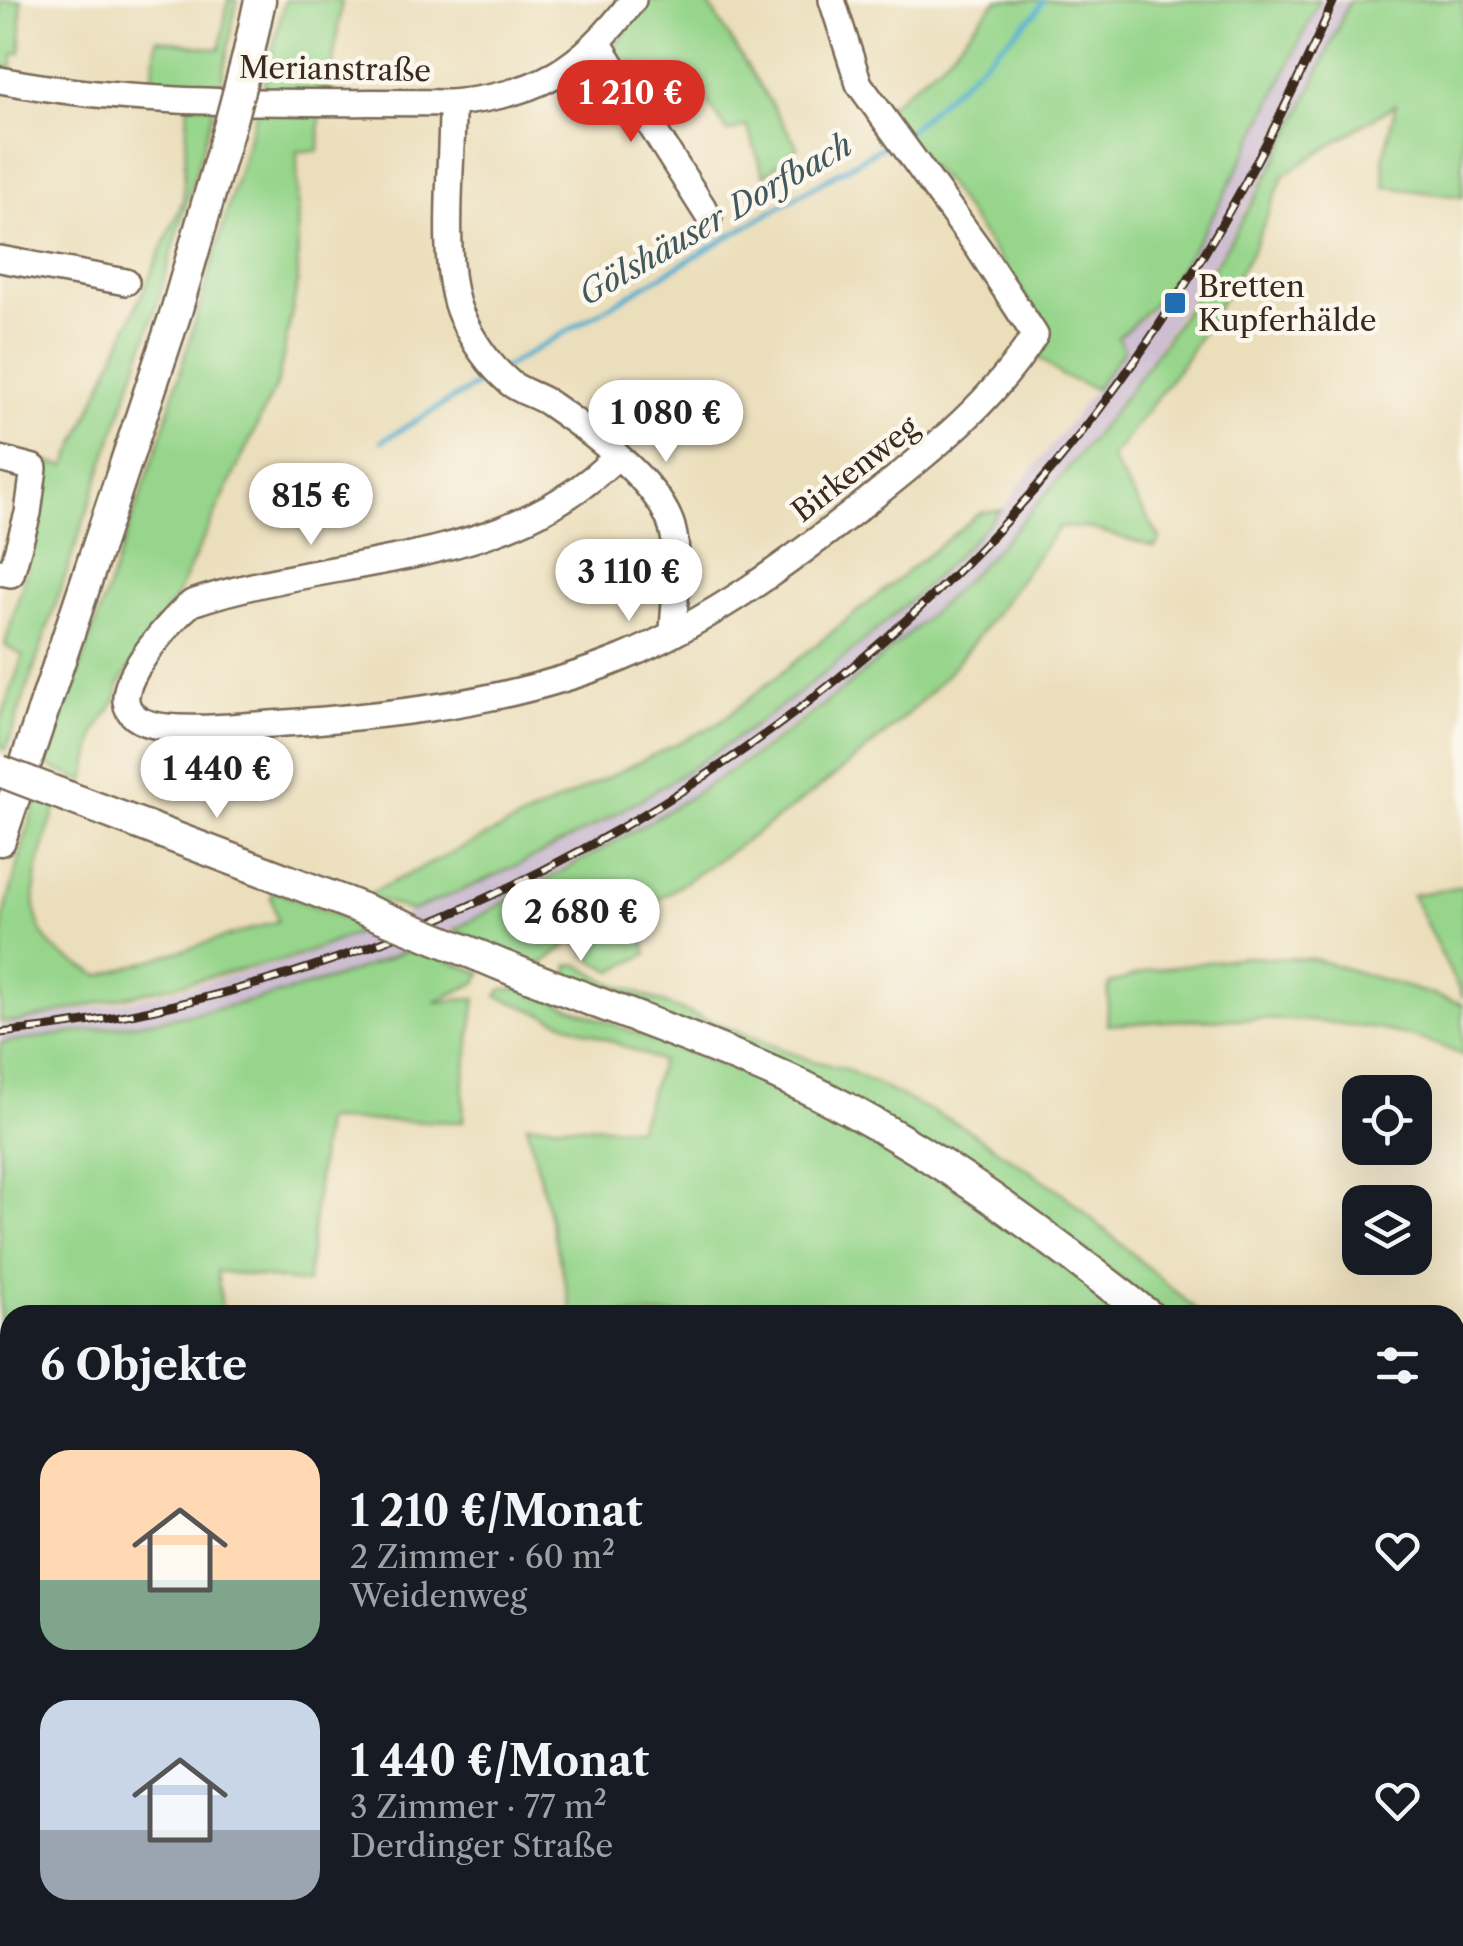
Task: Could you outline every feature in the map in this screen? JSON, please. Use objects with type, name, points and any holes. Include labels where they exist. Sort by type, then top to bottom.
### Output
[{"type":"main road","points":[[0,840],[176,312],[230,124],[260,0]]},
{"type":"main road","points":[[0,772],[345,902],[780,1075],[912,1147],[1028,1221],[1135,1305]]},
{"type":"street","name":"Merianstraße","points":[[0,80],[91,95],[452,103],[496,99],[527,90],[567,69],[599,44],[633,0]]},
{"type":"street","name":"Birkenweg","points":[[616,457],[564,497],[470,540],[192,603],[174,616],[128,687],[126,702],[131,713],[154,726],[193,729],[334,720],[465,703],[554,681],[673,634],[721,607],[810,547],[964,424],[1007,379],[1035,335],[979,249],[886,125],[846,54],[832,0]]},
{"type":"street","points":[[599,44],[709,218]]},
{"type":"street","points":[[452,103],[450,271],[462,316],[505,379],[521,392],[548,401],[648,486],[672,528],[673,634]]},
{"type":"street","points":[[0,260],[126,282]]},
{"type":"street","points":[[0,460],[34,468],[28,513],[10,574],[0,572]]},
{"type":"shaded area","points":[[1319,0],[1350,0],[1295,124],[1224,247],[1127,394],[1010,535],[935,613],[844,688],[692,796],[454,930],[391,958],[305,988],[162,1022],[0,1043],[0,1026],[136,999],[295,959],[468,889],[595,827],[945,571],[1001,510],[1124,350],[1117,337],[1146,316],[1211,216]]},
{"type":"green space","points":[[0,0],[21,0],[21,53],[14,52],[12,69],[0,66]]},
{"type":"green space","points":[[228,0],[237,0],[221,85],[152,79],[157,39],[220,50]]},
{"type":"green space","points":[[285,0],[342,0],[329,91],[262,91]]},
{"type":"green space","points":[[649,0],[706,0],[798,147],[764,176],[747,126],[728,132],[694,83],[660,105],[634,63],[622,70],[612,48]]},
{"type":"green space","points":[[997,0],[1319,0],[1257,132],[1205,229],[1148,310],[1118,337],[1124,350],[1095,389],[1062,376],[1031,351],[1047,328],[947,184],[878,114],[944,60]]},
{"type":"green space","points":[[1350,0],[1463,0],[1463,197],[1385,187],[1383,159],[1396,104],[1284,175],[1252,252],[1182,364],[1111,459],[1160,538],[1155,547],[1085,527],[1059,528],[959,660],[888,732],[780,817],[628,920],[631,930],[641,932],[647,954],[613,971],[593,961],[579,944],[570,943],[537,967],[454,930],[660,815],[779,738],[859,677],[935,610],[1006,538],[1073,462],[1193,299],[1295,124]]},
{"type":"green space","points":[[188,104],[215,105],[153,318],[6,750],[0,747],[0,722],[23,656],[5,645],[41,519],[46,462],[66,466],[183,201]]},
{"type":"green space","points":[[258,106],[320,109],[319,151],[297,151],[298,281],[278,381],[175,599],[119,684],[117,698],[96,731],[85,782],[46,765],[163,431]]},
{"type":"green space","points":[[1001,510],[873,633],[729,744],[652,793],[493,877],[411,911],[366,895],[719,723],[980,513]]},
{"type":"green space","points":[[36,798],[56,806],[37,874],[35,910],[40,927],[58,952],[100,976],[278,921],[271,897],[273,890],[370,928],[295,957],[18,1022],[0,1022],[3,920]]},
{"type":"green space","points":[[1463,886],[1463,998],[1412,895]]},
{"type":"green space","points":[[412,948],[482,973],[477,982],[435,1002],[476,998],[464,1081],[463,1122],[324,1120],[307,1283],[217,1271],[222,1305],[0,1305],[0,1043],[210,1010],[312,985]]},
{"type":"green space","points":[[1242,957],[1314,959],[1463,1004],[1463,1056],[1426,1041],[1337,1023],[1240,1019],[1107,1025],[1109,984],[1151,970]]},
{"type":"green space","points":[[577,964],[609,982],[810,1060],[845,1069],[962,1126],[1060,1191],[1191,1305],[1153,1305],[1022,1202],[567,980],[569,965]]},
{"type":"green space","points":[[502,989],[521,989],[807,1098],[898,1148],[1117,1305],[571,1305],[527,1124],[638,1128],[661,1061],[497,996]]},
{"type":"waterway","name":"Gölshäuser Dorfbach","points":[[906,133],[1035,14],[1043,0]]},
{"type":"waterway","name":"Gölshäuser Dorfbach","points":[[504,368],[892,141]]},
{"type":"waterway","name":"Gölshäuser Dorfbach","points":[[382,441],[491,376]]},
{"type":"railway","points":[[0,1033],[150,1010],[298,971],[442,917],[582,850],[715,769],[839,678],[954,575],[1056,464],[1098,411],[1212,242],[1276,123],[1334,0]]},
{"type":"place","name":"Bretten Kupferhälde","points":[[1175,303]]}]
